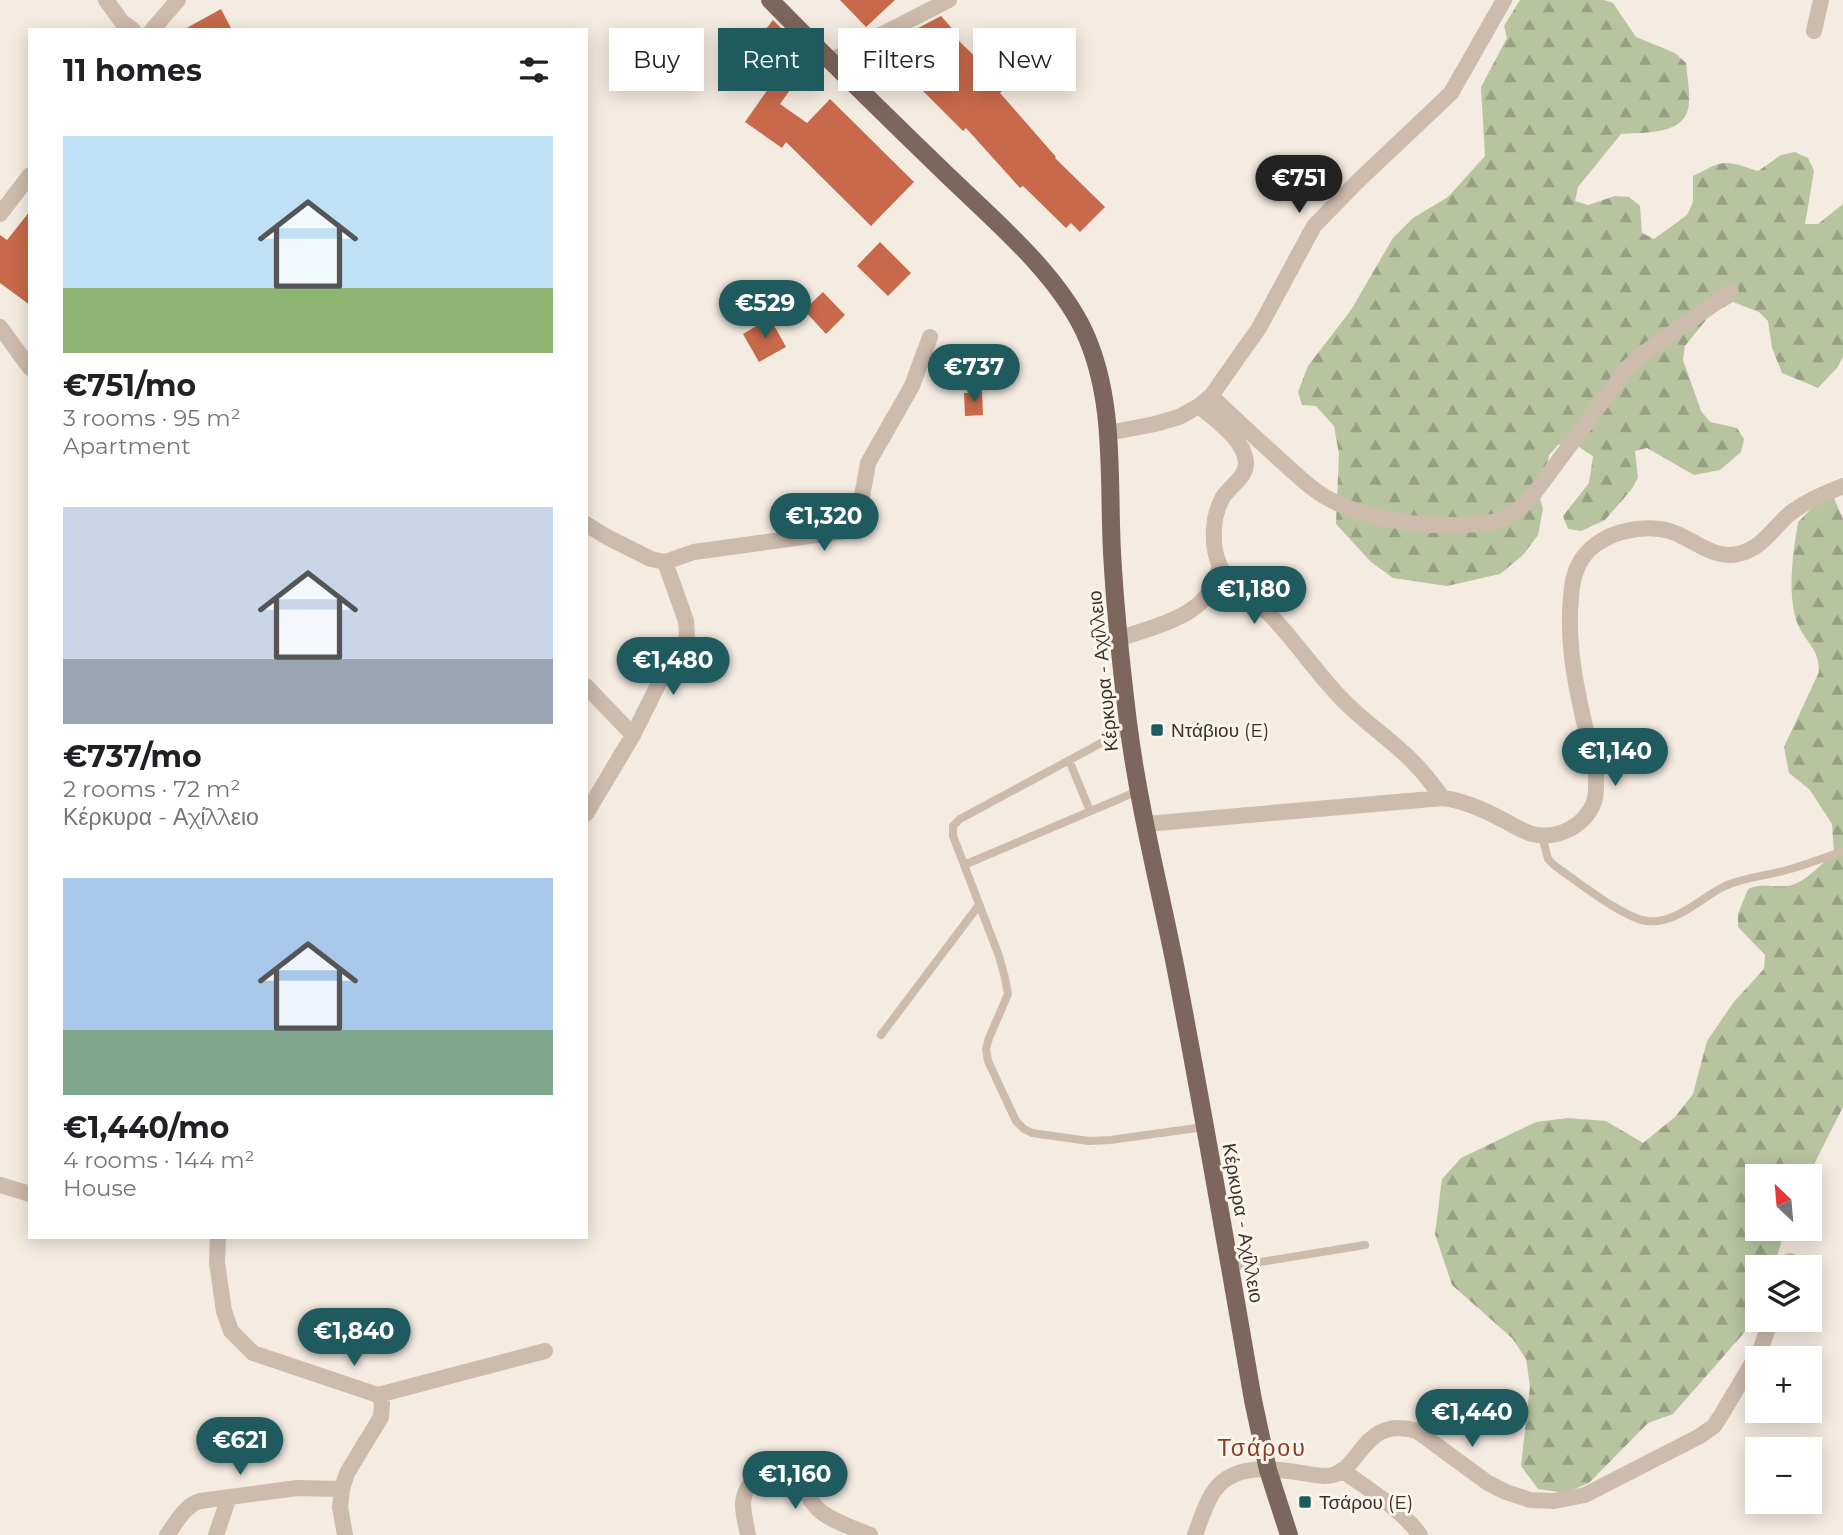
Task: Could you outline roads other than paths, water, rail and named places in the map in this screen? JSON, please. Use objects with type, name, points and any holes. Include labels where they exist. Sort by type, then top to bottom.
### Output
[{"type":"main road","name":"Κέρκυρα - Αχίλλειο","points":[[770,0],[1018,244],[1054,284],[1083,328],[1094,356],[1102,384],[1108,433],[1118,639],[1129,728],[1254,1400],[1268,1470],[1289,1535]]},
{"type":"street","points":[[106,0],[122,22],[130,28]]},
{"type":"street","points":[[154,28],[178,0]]},
{"type":"street","points":[[830,61],[949,0]]},
{"type":"street","points":[[1108,433],[1179,417],[1205,401],[1259,328],[1314,226],[1451,93],[1504,0]]},
{"type":"street","points":[[1814,32],[1821,0]]},
{"type":"street","points":[[0,214],[28,178]]},
{"type":"street","points":[[1205,401],[1312,488],[1337,503],[1381,518],[1425,526],[1492,523],[1518,512],[1530,499],[1629,367],[1651,348],[1731,292]]},
{"type":"street","points":[[0,327],[28,365]]},
{"type":"street","points":[[588,525],[651,559],[666,562],[694,552],[840,533],[851,528],[860,513],[868,463],[912,386],[930,337]]},
{"type":"street","points":[[1205,401],[1239,445],[1246,463],[1240,478],[1224,496],[1214,524],[1220,566],[1240,591],[1263,609],[1347,705],[1415,764],[1443,798]]},
{"type":"street","points":[[1146,824],[1443,798],[1463,801],[1530,834],[1542,836],[1568,830],[1588,813],[1596,792],[1596,775],[1573,667],[1569,634],[1571,588],[1583,557],[1609,535],[1645,528],[1662,529],[1702,545],[1712,552],[1735,555],[1758,546],[1788,516],[1808,501],[1843,486]]},
{"type":"street","points":[[588,811],[687,636],[686,621],[666,562]]},
{"type":"street","points":[[1118,639],[1191,611],[1210,590],[1220,566]]},
{"type":"street","points":[[588,688],[633,735]]},
{"type":"street","points":[[0,1185],[28,1193]]},
{"type":"street","points":[[218,1239],[217,1263],[224,1311],[231,1331],[253,1353],[378,1395],[545,1351]]},
{"type":"street","points":[[1195,1535],[1211,1496],[1224,1480],[1247,1471],[1268,1470],[1329,1477],[1342,1470],[1376,1435],[1385,1430],[1406,1428],[1426,1437],[1488,1483],[1530,1500],[1554,1502],[1585,1495],[1700,1436],[1714,1426],[1761,1348],[1767,1332]]},
{"type":"street","points":[[345,1535],[340,1507],[342,1489],[347,1473],[381,1417],[382,1402],[378,1395]]},
{"type":"street","points":[[1342,1470],[1391,1506],[1411,1523],[1420,1535]]},
{"type":"street","points":[[748,1535],[743,1499],[748,1486],[768,1473],[779,1472],[797,1481],[810,1502],[822,1512],[870,1535]]},
{"type":"street","points":[[167,1535],[194,1503],[297,1488],[342,1489]]},
{"type":"street","points":[[216,1535],[229,1497]]},
{"type":"lane","points":[[1129,728],[953,826],[953,836],[999,956],[1008,994],[989,1038],[986,1049],[988,1061],[1016,1121],[1032,1133],[1089,1141],[1204,1127]]},
{"type":"lane","points":[[1069,760],[1090,811]]},
{"type":"lane","points":[[964,865],[1140,790]]},
{"type":"lane","points":[[1542,836],[1548,859],[1555,866],[1620,911],[1648,921],[1677,915],[1724,887],[1746,878],[1785,871],[1843,851]]},
{"type":"lane","points":[[881,1035],[979,905]]},
{"type":"lane","points":[[1230,1267],[1365,1245]]},
{"type":"place","name":"Ντάβιου (E)","points":[[1157,730]]},
{"type":"place","name":"Τσάρου (E)","points":[[1305,1502]]},
{"type":"district","name":"Τσάρου","points":[[1262,1448]]}]
